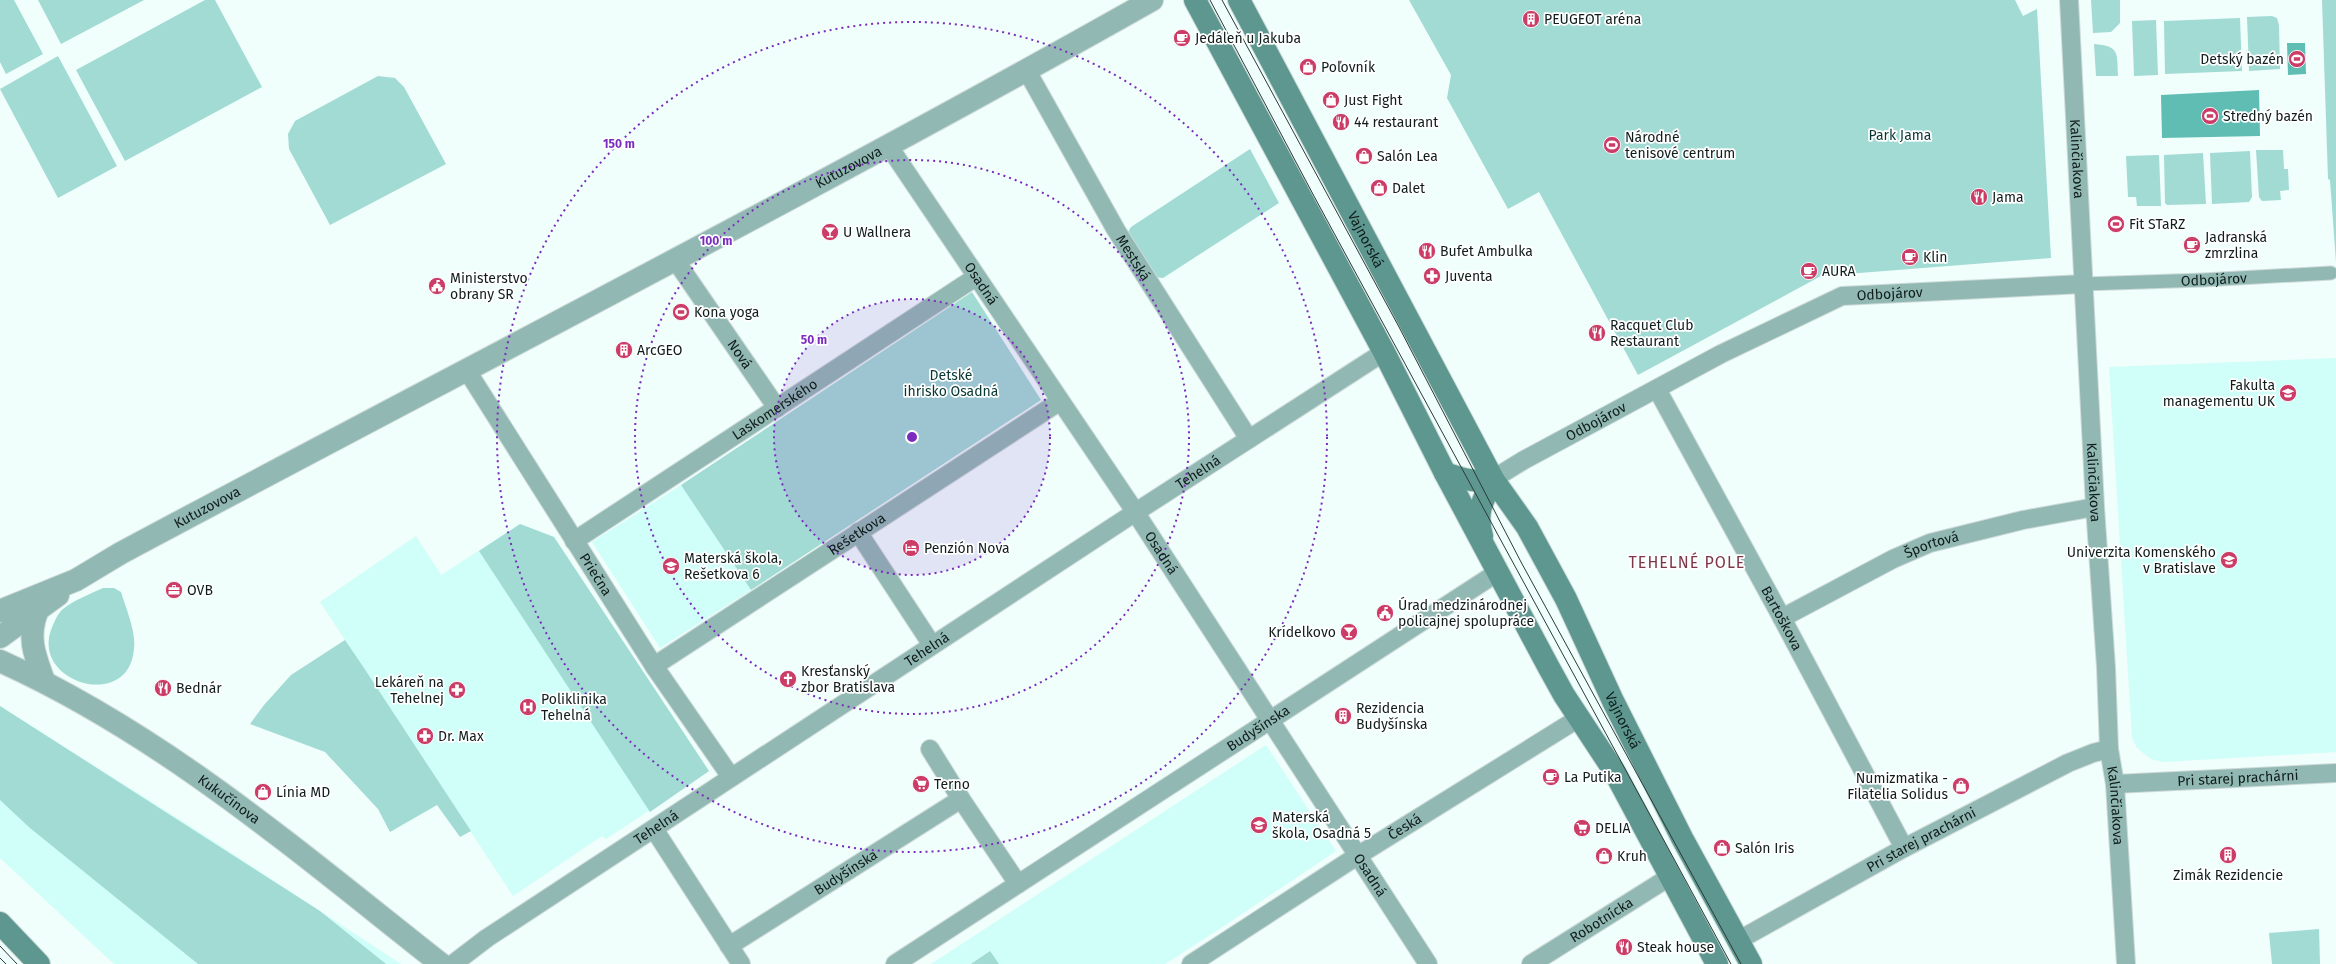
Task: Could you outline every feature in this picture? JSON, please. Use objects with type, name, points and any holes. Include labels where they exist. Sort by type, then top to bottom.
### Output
[{"type":"main road","points":[[1195,0],[1384,352],[1445,473],[1551,672],[1578,718],[1614,771],[1717,964]]},
{"type":"main road","name":"Vajnorská","points":[[1239,0],[1493,479],[1527,527],[1566,599],[1613,701],[1678,831],[1751,964]]},
{"type":"main road","points":[[1445,473],[1478,482],[1493,479]]},
{"type":"main road","points":[[1485,549],[1478,520],[1481,505],[1493,479]]},
{"type":"main road","points":[[0,923],[39,964]]},
{"type":"street","name":"Kutuzovova","points":[[0,611],[76,580],[121,553],[466,369],[676,261],[1027,71],[1152,0]]},
{"type":"street","name":"Kalinčiakova","points":[[2069,0],[2095,507],[2106,667],[2109,749],[2115,784],[2126,964]]},
{"type":"street","name":"Mestská","points":[[1027,71],[1116,230],[1249,439]]},
{"type":"street","name":"Osadná","points":[[888,145],[1059,402],[1135,513],[1271,720],[1428,964]]},
{"type":"street","name":"Nová","points":[[676,261],[777,408]]},
{"type":"street","name":"Odbojárov","points":[[1493,479],[1524,460],[1721,354],[1842,296],[2331,273]]},
{"type":"street","name":"Laskomerského","points":[[574,541],[976,277]]},
{"type":"street","name":"Tehelná","points":[[453,964],[477,945],[731,777],[1384,352]]},
{"type":"street","name":"Priečna","points":[[466,369],[545,491],[574,541],[654,666],[731,777]]},
{"type":"street","name":"Bartoškova","points":[[1657,389],[1782,618],[1904,848]]},
{"type":"street","name":"Rešetkova","points":[[654,666],[1059,402]]},
{"type":"street","name":"Športová","points":[[1782,618],[1893,559],[1930,542],[2013,522],[2095,507]]},
{"type":"street","points":[[858,532],[932,645]]},
{"type":"street","name":"Budyšínska","points":[[896,964],[1498,572]]},
{"type":"street","points":[[0,637],[37,612],[76,580]]},
{"type":"street","points":[[37,612],[32,623],[31,644],[44,681]]},
{"type":"street","name":"Kukučínova","points":[[0,661],[44,681],[115,721],[212,786],[441,964]]},
{"type":"street","name":"Česká","points":[[1191,964],[1358,856],[1578,718]]},
{"type":"street","points":[[930,749],[961,799],[1018,884]]},
{"type":"street","name":"Pri starej prachárni","points":[[1739,940],[1904,848],[2068,763],[2093,753],[2109,749]]},
{"type":"street","name":"Pri starej prachárni","points":[[2115,784],[2336,773]]},
{"type":"street","name":"Budyšínska","points":[[729,946],[961,799]]},
{"type":"street","points":[[654,829],[741,964]]},
{"type":"street","name":"Robotnícka","points":[[1531,964],[1671,876]]},
{"type":"shaded area","name":"Detský bazén","points":[[2287,43],[2305,43],[2306,74],[2288,75]]},
{"type":"shaded area","name":"Stredný bazén","points":[[2259,90],[2260,136],[2162,138],[2161,95]]},
{"type":"shaded area","name":"Univerzita Komenského v Bratislave","points":[[2336,358],[2336,752],[2163,762],[2151,759],[2137,748],[2132,738],[2109,367]]},
{"type":"shaded area","name":"Materská škola, Rešetkova 6","points":[[681,485],[751,590],[660,648],[592,542]]},
{"type":"shaded area","name":"Poliklinika Tehelná","points":[[520,524],[554,537],[709,771],[606,839],[602,836],[513,896],[320,602],[416,536],[441,575]]},
{"type":"shaded area","points":[[0,706],[199,832],[401,964],[114,964],[0,858]]},
{"type":"shaded area","points":[[1266,745],[1336,851],[1224,926],[1165,964],[931,964]]},
{"type":"green space","points":[[0,0],[14,0],[43,54],[6,74],[0,62]]},
{"type":"green space","points":[[38,0],[144,0],[61,44]]},
{"type":"green space","points":[[205,0],[215,0],[262,87],[125,161],[76,70]]},
{"type":"green space","name":"Park Jama","points":[[1409,0],[2015,0],[2023,16],[2037,9],[2051,258],[1821,276],[1638,375],[1539,192],[1508,209],[1447,98],[1451,75]]},
{"type":"green space","points":[[2091,0],[2120,0],[2120,23],[2111,32],[2093,33]]},
{"type":"green space","points":[[2322,0],[2336,0],[2336,262],[2330,180],[2328,179]]},
{"type":"green space","points":[[2272,16],[2277,18],[2279,25],[2280,69],[2249,71],[2247,17]]},
{"type":"green space","points":[[2240,18],[2242,71],[2165,74],[2164,21]]},
{"type":"green space","points":[[2156,20],[2158,75],[2134,76],[2132,21]]},
{"type":"green space","points":[[2094,44],[2113,49],[2117,56],[2118,76],[2096,76]]},
{"type":"green space","points":[[58,56],[117,166],[58,198],[0,89]]},
{"type":"green space","points":[[378,76],[395,78],[404,87],[446,164],[330,225],[289,149],[288,134],[295,121]]},
{"type":"green space","points":[[1250,149],[1279,203],[1163,278],[1153,277],[1128,232],[1131,227]]},
{"type":"green space","points":[[2256,150],[2283,150],[2284,169],[2288,169],[2289,190],[2280,191],[2281,200],[2262,201],[2259,197]]},
{"type":"green space","points":[[2250,151],[2252,197],[2249,202],[2212,204],[2210,153]]},
{"type":"green space","points":[[2203,153],[2206,204],[2167,205],[2165,203],[2164,155]]},
{"type":"green space","points":[[2159,155],[2161,206],[2137,206],[2136,197],[2128,197],[2126,156]]},
{"type":"green space","name":"Detské ihrisko Osadná","points":[[972,292],[1041,400],[751,590],[681,485]]},
{"type":"green space","points":[[520,524],[554,537],[709,771],[650,812],[479,551]]},
{"type":"green space","points":[[103,588],[114,588],[121,592],[134,634],[134,648],[129,668],[117,680],[101,684],[84,683],[68,676],[55,664],[49,649],[51,630],[57,616],[63,609],[77,600]]},
{"type":"green space","points":[[345,640],[471,831],[460,837],[437,805],[390,832],[378,809],[325,752],[250,724],[264,705],[291,675]]},
{"type":"green space","points":[[0,706],[320,911],[386,964],[198,964],[30,828],[0,800]]},
{"type":"green space","points":[[2319,929],[2320,964],[2272,964],[2269,933]]},
{"type":"green space","points":[[990,951],[999,964],[971,964]]},
{"type":"tram line","points":[[1210,0],[1315,198],[1731,964]]},
{"type":"tram line","points":[[1222,0],[1399,327],[1521,562],[1741,964]]},
{"type":"tram line","points":[[0,946],[17,964]]},
{"type":"tram line","points":[[0,958],[6,964]]},
{"type":"place","name":"PEUGEOT aréna","points":[[1531,19]]},
{"type":"place","name":"Jedáleň u Jakuba","points":[[1182,38]]},
{"type":"place","name":"Detský bazén","points":[[2297,59]]},
{"type":"place","name":"Poľovník","points":[[1308,67]]},
{"type":"place","name":"Just Fight","points":[[1331,100]]},
{"type":"place","name":"Stredný bazén","points":[[2210,116]]},
{"type":"place","name":"44 restaurant","points":[[1341,122]]},
{"type":"place","name":"Národné tenisové centrum","points":[[1612,145]]},
{"type":"place","name":"Salón Lea","points":[[1364,156]]},
{"type":"place","name":"Dalet","points":[[1379,188]]},
{"type":"place","name":"Jama","points":[[1979,197]]},
{"type":"place","name":"Fit STaRZ","points":[[2116,224]]},
{"type":"place","name":"U Wallnera","points":[[830,232]]},
{"type":"place","name":"Jadranská zmrzlina","points":[[2192,245]]},
{"type":"place","name":"Bufet Ambulka","points":[[1427,251]]},
{"type":"place","name":"Klin","points":[[1910,257]]},
{"type":"place","name":"AURA","points":[[1809,271]]},
{"type":"place","name":"Juventa","points":[[1432,276]]},
{"type":"place","name":"Ministerstvo obrany SR","points":[[437,286]]},
{"type":"place","name":"Kona yoga","points":[[681,312]]},
{"type":"place","name":"Racquet Club Restaurant","points":[[1597,333]]},
{"type":"place","name":"ArcGEO","points":[[624,350]]},
{"type":"place","name":"Fakulta managementu UK","points":[[2288,393]]},
{"type":"place","name":"Penzión Nova","points":[[911,548]]},
{"type":"place","name":"Univerzita Komenského v Bratislave","points":[[2229,560]]},
{"type":"place","name":"Materská škola, Rešetkova 6","points":[[671,566]]},
{"type":"place","name":"OVB","points":[[174,590]]},
{"type":"place","name":"Úrad medzinárodnej policajnej spolupráce","points":[[1385,613]]},
{"type":"place","name":"Krídelkovo","points":[[1349,632]]},
{"type":"place","name":"Kresťanský zbor Bratislava","points":[[788,679]]},
{"type":"place","name":"Bednár","points":[[163,688]]},
{"type":"place","name":"Lekáreň na Tehelnej","points":[[457,690]]},
{"type":"place","name":"Poliklinika Tehelná","points":[[528,707]]},
{"type":"place","name":"Rezidencia Budyšínska","points":[[1343,716]]},
{"type":"place","name":"Dr. Max","points":[[425,736]]},
{"type":"place","name":"La Putika","points":[[1551,777]]},
{"type":"place","name":"Terno","points":[[921,784]]},
{"type":"place","name":"Numizmatika - Filatelia Solidus","points":[[1961,786]]},
{"type":"place","name":"Línia MD","points":[[263,792]]},
{"type":"place","name":"Materská škola, Osadná 5","points":[[1259,825]]},
{"type":"place","name":"DELIA","points":[[1582,828]]},
{"type":"place","name":"Salón Iris","points":[[1722,848]]},
{"type":"place","name":"Zimák Rezidencie","points":[[2228,855]]},
{"type":"place","name":"Kruh","points":[[1604,856]]},
{"type":"place","name":"Steak house","points":[[1624,947]]},
{"type":"district","name":"TEHELNÉ POLE","points":[[1687,562]]}]
